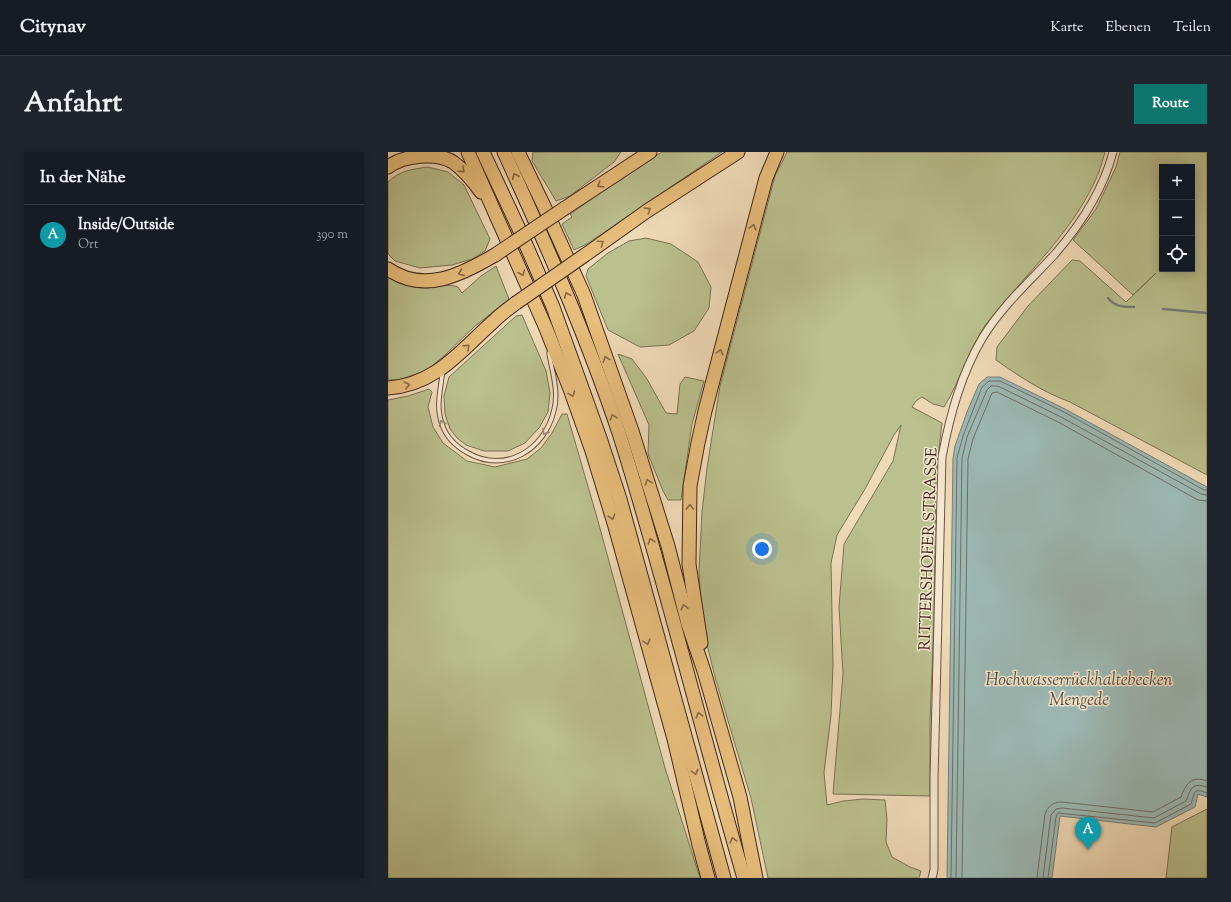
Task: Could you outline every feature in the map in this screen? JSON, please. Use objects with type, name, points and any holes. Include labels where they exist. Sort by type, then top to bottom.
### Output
[{"type":"highway","points":[[468,152],[507,237],[545,326],[570,389],[589,444],[614,523],[674,739],[708,878]]},
{"type":"highway","points":[[483,152],[520,230],[553,308],[601,441],[620,499],[724,878]]},
{"type":"highway","points":[[504,152],[569,299],[619,434],[662,579],[744,878]]},
{"type":"highway","points":[[518,152],[544,206],[586,301],[634,438],[668,546],[688,624],[704,671],[740,797],[756,878]]},
{"type":"highway","points":[[388,269],[400,276],[422,282],[448,278],[469,270],[495,255],[650,152]]},
{"type":"highway","points":[[388,388],[408,385],[426,379],[447,364],[516,303],[647,212],[738,152]]},
{"type":"highway","points":[[704,671],[689,564],[690,486],[705,411],[766,178],[777,152]]},
{"type":"highway","points":[[388,167],[399,160],[419,155],[441,157],[452,161],[473,181],[507,237]]},
{"type":"street","name":"RITTERSHOFER STRASSE","points":[[932,878],[934,870],[934,779],[942,457],[948,424],[962,380],[983,337],[1016,295],[1058,250],[1090,209],[1110,164],[1113,152]]},
{"type":"lane","points":[[447,364],[442,376],[438,410],[442,425],[450,439],[460,449],[475,457],[489,461],[504,460],[519,456],[531,449],[545,434],[555,409],[556,397],[545,326]]},
{"type":"green space","points":[[533,152],[621,152],[614,162],[570,196],[556,201],[532,161]]},
{"type":"green space","points":[[662,152],[722,152],[587,244],[574,250],[562,224],[572,217],[570,214]]},
{"type":"green space","points":[[787,152],[1105,152],[1099,172],[1077,214],[980,333],[944,407],[933,404],[922,397],[916,401],[912,407],[942,423],[936,475],[934,619],[930,722],[930,796],[833,794],[843,674],[839,607],[844,544],[893,461],[901,425],[837,535],[831,563],[833,665],[831,716],[824,772],[827,805],[843,801],[863,799],[885,800],[887,819],[886,842],[892,857],[921,871],[919,878],[768,878],[751,798],[715,677],[703,628],[699,573],[702,512],[707,468],[720,386],[775,176]]},
{"type":"green space","points":[[1120,152],[1207,152],[1207,475],[1070,402],[1041,389],[996,360],[997,347],[1028,306],[1072,260],[1080,261],[1126,302],[1156,273],[1133,295],[1073,240],[1096,209],[1116,167]]},
{"type":"green space","points":[[428,167],[448,172],[464,185],[490,239],[485,251],[472,259],[452,265],[420,268],[395,261],[388,254],[388,182],[392,178],[406,171]]},
{"type":"green space","points":[[646,238],[671,244],[698,262],[711,287],[709,308],[694,331],[669,345],[640,347],[608,330],[586,276],[588,269],[608,253],[629,241]]},
{"type":"green space","points":[[496,266],[509,299],[474,327],[426,371],[398,380],[388,380],[388,276],[402,284],[417,288],[446,285],[458,287],[462,293],[481,276]]},
{"type":"green space","points":[[522,315],[546,371],[550,393],[548,412],[539,428],[525,443],[508,451],[484,451],[466,445],[457,438],[450,429],[445,414],[444,396],[449,377],[516,316]]},
{"type":"green space","points":[[618,354],[632,359],[647,379],[666,413],[677,414],[680,384],[685,377],[704,381],[692,424],[681,500],[668,500],[663,491],[648,454],[649,425]]},
{"type":"green space","points":[[429,389],[432,392],[428,407],[433,427],[443,443],[467,461],[495,467],[527,459],[541,448],[552,433],[562,414],[567,414],[598,521],[665,768],[700,878],[388,878],[388,400],[408,396]]},
{"type":"green space","points":[[1207,809],[1207,878],[1166,878],[1172,827]]},
{"type":"water","name":"Hochwasserrückhaltebecken Mengede","points":[[987,377],[1000,377],[1065,409],[1207,487],[1207,797],[1198,794],[1195,807],[1156,827],[1060,816],[1052,878],[947,878],[953,458],[955,446],[967,412],[979,384]]},
{"type":"waterway","points":[[1108,298],[1117,305],[1123,307],[1134,307]]},
{"type":"waterway","points":[[1163,309],[1207,313]]},
{"type":"place","name":"Inside/Outside","points":[[1088,850]]}]
